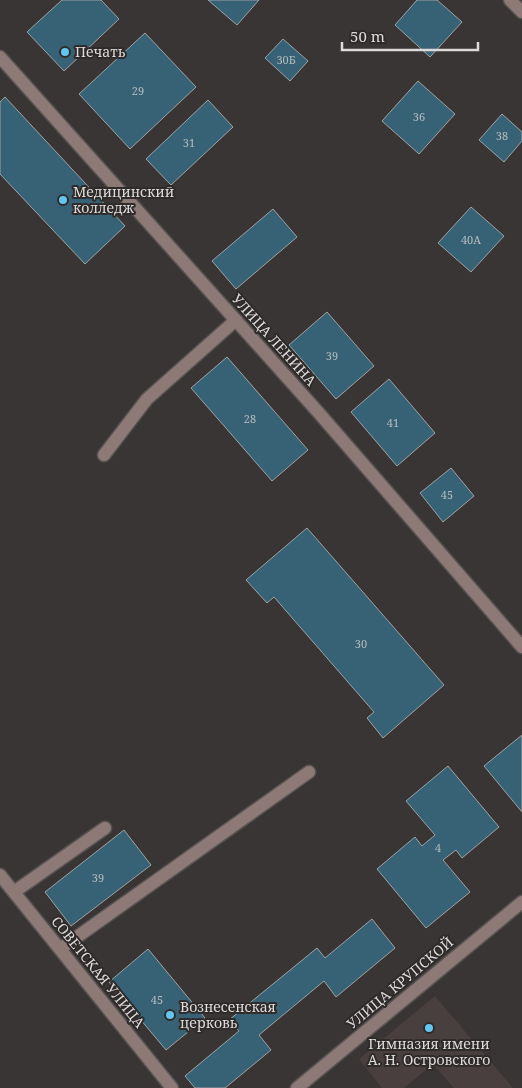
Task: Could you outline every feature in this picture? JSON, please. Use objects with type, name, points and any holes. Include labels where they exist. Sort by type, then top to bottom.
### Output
[{"type":"street","points":[[510,0],[522,12]]},
{"type":"street","name":"УЛИЦА ЛЕНИНА","points":[[0,57],[236,320],[522,647]]},
{"type":"street","points":[[104,455],[147,399],[236,320]]},
{"type":"street","points":[[60,949],[309,772]]},
{"type":"street","points":[[14,892],[105,828]]},
{"type":"street","name":"СОВЕТСКАЯ УЛИЦА","points":[[0,875],[172,1088]]},
{"type":"street","name":"УЛИЦА КРУПСКОЙ","points":[[297,1088],[522,902]]},
{"type":"shaded area","name":"Гимназия имени А. Н. Островского","points":[[435,996],[513,1088],[454,1088],[433,1064],[404,1088],[382,1088],[359,1059]]},
{"type":"building","name":"Печать","points":[[62,0],[101,0],[119,19],[64,71],[27,32]]},
{"type":"building","points":[[208,0],[259,0],[237,25]]},
{"type":"building","points":[[417,0],[437,0],[462,22],[430,57],[395,25]]},
{"type":"building","points":[[145,33],[196,87],[130,149],[79,94]]},
{"type":"building","points":[[283,39],[308,61],[290,81],[265,58]]},
{"type":"building","points":[[418,81],[455,114],[419,154],[382,121]]},
{"type":"building","name":"Медицинский колледж","points":[[5,97],[125,226],[85,264],[0,174],[0,102]]},
{"type":"building","points":[[208,100],[233,127],[171,185],[146,159]]},
{"type":"building","points":[[502,114],[522,132],[522,141],[504,162],[479,140]]},
{"type":"building","points":[[471,207],[504,236],[471,272],[438,243]]},
{"type":"building","points":[[273,209],[297,237],[236,289],[212,261]]},
{"type":"building","points":[[327,312],[374,366],[336,399],[289,345]]},
{"type":"building","points":[[227,357],[308,450],[272,481],[191,388]]},
{"type":"building","points":[[389,379],[435,433],[397,466],[351,412]]},
{"type":"building","points":[[451,468],[474,496],[443,522],[420,493]]},
{"type":"building","points":[[307,528],[444,685],[383,738],[367,718],[374,712],[274,597],[267,603],[246,580]]},
{"type":"building","points":[[522,735],[522,812],[484,766]]},
{"type":"building","points":[[448,766],[499,827],[462,858],[456,850],[443,860],[470,892],[426,928],[377,869],[415,837],[422,846],[435,835],[406,801]]},
{"type":"building","points":[[124,830],[151,865],[71,926],[45,892]]},
{"type":"building","points":[[372,919],[395,948],[336,997],[324,981],[259,1035],[271,1050],[225,1088],[195,1088],[185,1076],[239,1031],[229,1020],[317,948],[325,958]]},
{"type":"building","points":[[148,949],[205,1018],[166,1050],[109,982]]},
{"type":"place","name":"Печать","points":[[65,52]]},
{"type":"place","name":"Медицинский колледж","points":[[63,200]]},
{"type":"place","name":"Вознесенская церковь","points":[[170,1015]]},
{"type":"place","name":"Гимназия имени А. Н. Островского","points":[[429,1028]]}]
